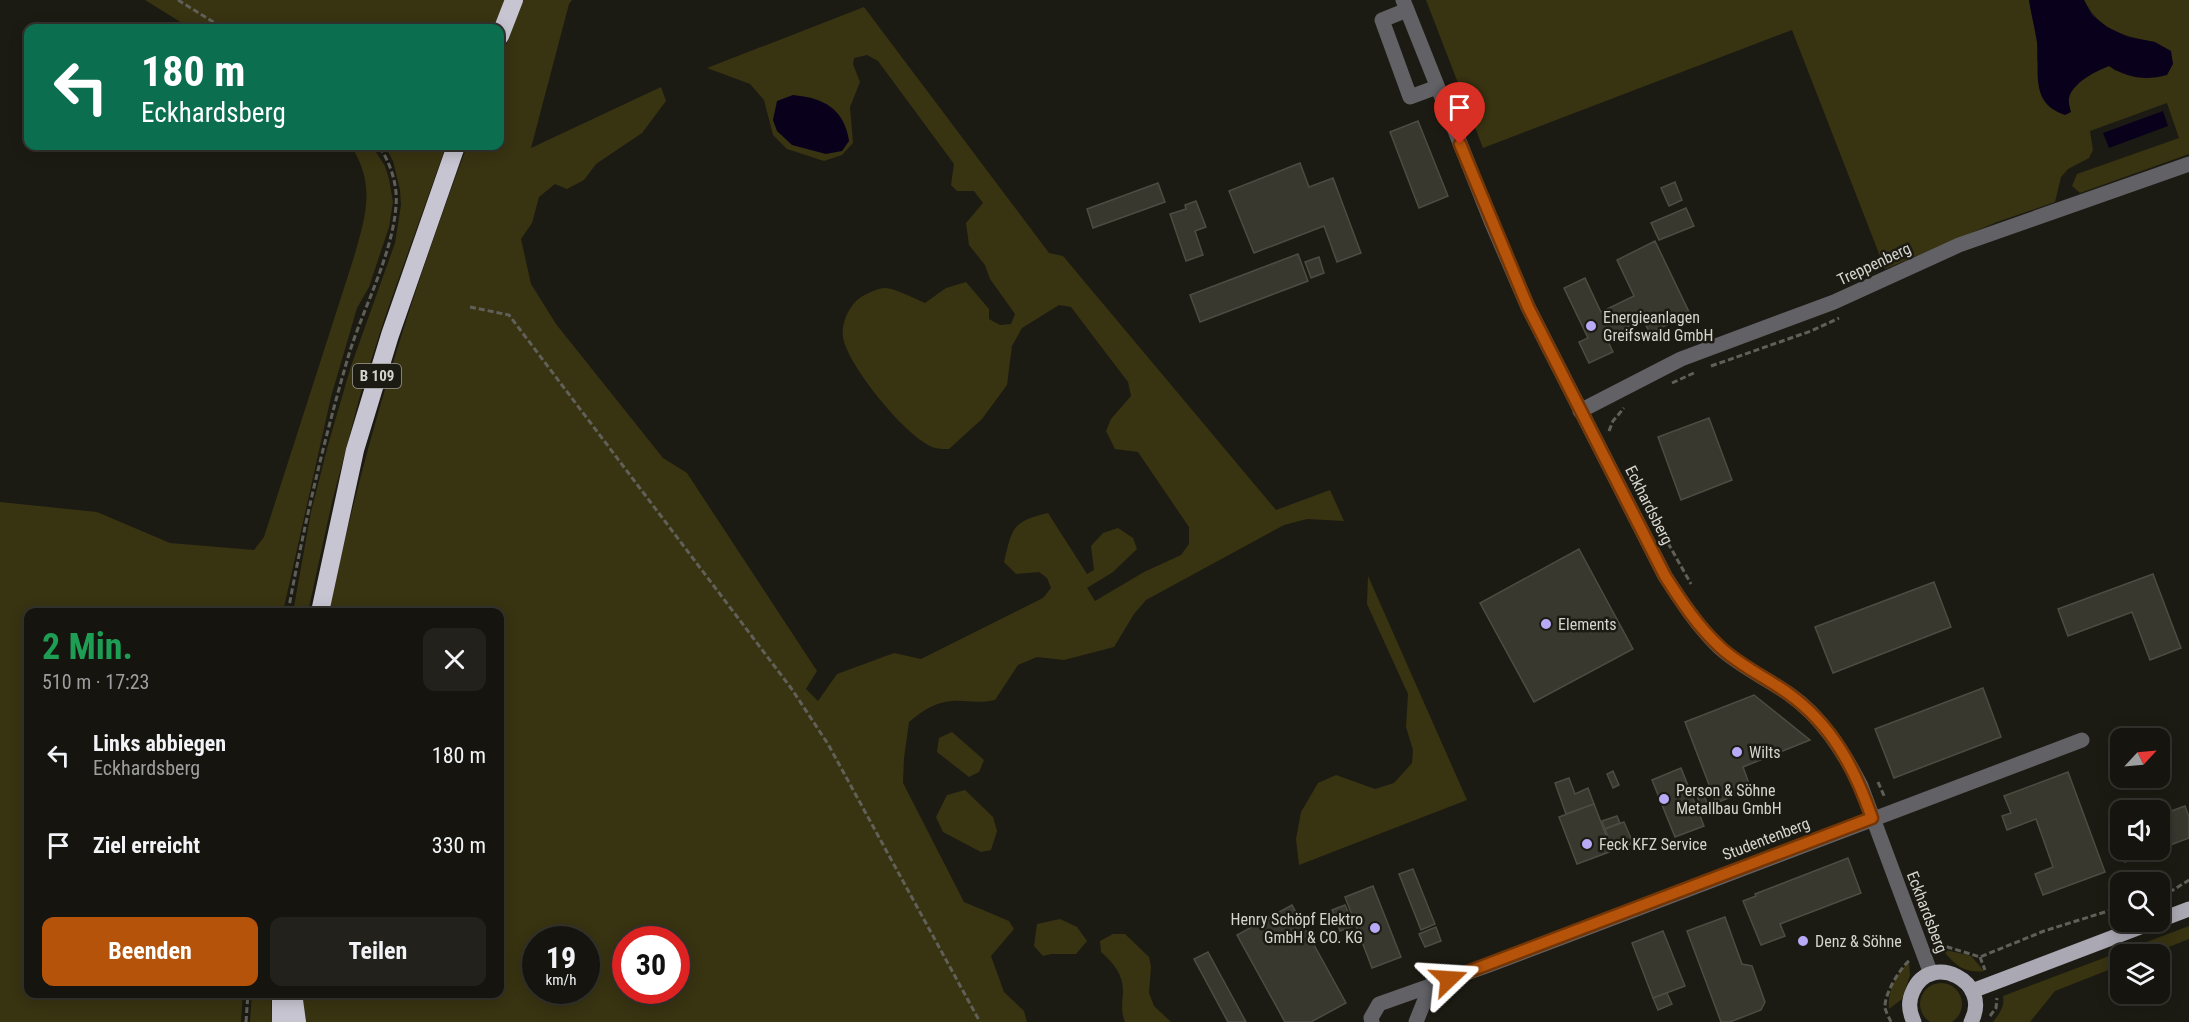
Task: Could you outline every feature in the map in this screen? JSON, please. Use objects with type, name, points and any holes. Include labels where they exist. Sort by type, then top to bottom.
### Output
[{"type":"highway","points":[[504,26],[514,0]]},
{"type":"highway","name":"B 109","points":[[321,608],[355,450],[390,335],[455,150]]},
{"type":"highway","points":[[281,998],[281,1022]]},
{"type":"highway","points":[[294,998],[297,1022]]},
{"type":"main road","points":[[2170,916],[2189,909]]},
{"type":"main road","points":[[1972,991],[2127,932]]},
{"type":"main road","points":[[1910,1021],[1910,997],[1914,987],[1931,974],[1950,973],[1959,976],[1972,991],[1975,1010],[1971,1022]]},
{"type":"street","name":"Eckhardsberg","points":[[1405,5],[1528,307],[1665,576],[1682,603],[1720,648],[1746,668],[1788,693],[1831,734],[1861,786],[1931,974]]},
{"type":"street","points":[[1405,5],[1382,20],[1410,97],[1437,87]]},
{"type":"street","name":"Treppenberg","points":[[1580,411],[1681,359],[1834,302],[1959,245],[2189,164]]},
{"type":"street","name":"Studentenberg","points":[[1372,1022],[1371,1018],[1380,1004],[2082,740]]},
{"type":"street","points":[[1416,1022],[1430,987]]},
{"type":"path","points":[[178,0],[217,24]]},
{"type":"path","points":[[289,608],[325,440],[350,352],[392,234],[396,204],[394,179],[382,150]]},
{"type":"path","points":[[470,307],[509,315],[791,688],[828,744],[980,1022]]},
{"type":"path","points":[[1708,367],[1811,331],[1841,318]]},
{"type":"path","points":[[1667,385],[1698,371]]},
{"type":"path","points":[[1594,404],[1613,440]]},
{"type":"path","points":[[1610,431],[1613,421],[1629,404]]},
{"type":"path","points":[[1665,538],[1695,592]]},
{"type":"path","points":[[1875,776],[1890,811]]},
{"type":"path","points":[[2170,891],[2189,880]]},
{"type":"path","points":[[1924,909],[1944,946],[1980,957],[2044,931],[2110,910]]},
{"type":"path","points":[[1891,1022],[1885,1007],[1896,976],[1908,961]]},
{"type":"path","points":[[246,1022],[248,998]]},
{"type":"path","points":[[1987,1020],[1998,1001]]},
{"type":"shaded area","points":[[145,0],[505,0],[496,24],[184,24]]},
{"type":"shaded area","points":[[523,0],[572,0],[569,4],[531,148],[661,87],[666,101],[642,133],[596,164],[584,180],[567,189],[555,184],[539,197],[532,223],[521,239],[531,284],[556,324],[663,458],[687,473],[817,671],[806,689],[818,701],[837,674],[894,653],[921,659],[1043,598],[1051,588],[1047,578],[1039,572],[1016,574],[1004,562],[1012,534],[1020,523],[1027,519],[1048,513],[1087,574],[1094,570],[1091,546],[1103,533],[1118,528],[1133,538],[1137,549],[1113,572],[1087,588],[1095,601],[1144,572],[1181,555],[1189,544],[1189,527],[1138,452],[1115,449],[1106,431],[1111,419],[1131,396],[1128,382],[1071,307],[1059,305],[1022,328],[1012,346],[1007,385],[982,419],[949,449],[935,448],[910,431],[880,400],[855,365],[843,337],[845,320],[857,300],[876,290],[890,289],[925,303],[946,288],[966,282],[989,309],[989,319],[1000,325],[1011,324],[1015,314],[990,279],[985,265],[969,245],[966,223],[983,203],[974,191],[957,191],[951,185],[954,164],[878,61],[867,55],[854,58],[853,64],[860,82],[850,107],[853,143],[842,155],[824,161],[787,149],[773,135],[764,100],[750,84],[707,68],[864,7],[1049,253],[1063,256],[1276,510],[1330,490],[1344,521],[1307,519],[1284,525],[1146,600],[1134,614],[1114,647],[1064,660],[1037,657],[1018,665],[995,700],[940,703],[909,722],[903,783],[964,902],[1009,921],[1014,929],[991,956],[1004,992],[1024,1011],[1027,1022],[302,1022],[300,998],[504,998],[504,608],[330,608],[372,434],[426,260],[466,150],[504,150],[504,50]]},
{"type":"shaded area","points":[[1426,0],[2029,0],[2037,42],[2037,61],[2070,112],[2069,98],[2075,87],[2091,74],[2109,66],[2116,71],[2155,42],[2123,34],[2105,25],[2097,19],[2084,0],[2189,0],[2189,154],[2080,193],[2072,186],[2077,174],[2179,138],[2167,103],[2090,131],[2093,150],[2089,158],[2068,169],[2061,177],[2055,202],[1997,222],[1885,269],[1792,30],[1483,148]]},
{"type":"shaded area","points":[[2029,0],[2084,0],[2092,15],[2107,27],[2128,37],[2155,42],[2171,51],[2173,64],[2167,75],[2152,78],[2130,76],[2109,66],[2098,71],[2075,87],[2069,100],[2071,112],[2065,115],[2054,110],[2041,95],[2037,42]]},
{"type":"shaded area","points":[[793,95],[823,102],[837,113],[842,120],[849,141],[842,151],[826,154],[792,145],[777,131],[773,120],[777,101]]},
{"type":"shaded area","points":[[2163,111],[2168,126],[2109,148],[2103,133]]},
{"type":"shaded area","points":[[353,150],[375,150],[385,166],[393,202],[389,227],[369,287],[357,308],[331,397],[284,608],[24,608],[24,998],[243,998],[241,1022],[0,1022],[0,502],[97,512],[170,543],[254,550],[264,537],[354,257],[365,214],[366,200],[364,174]]},
{"type":"shaded area","points":[[387,150],[445,150],[361,392],[332,502],[309,608],[294,608],[311,512],[328,445],[351,366],[395,243],[401,205],[393,161]]},
{"type":"shaded area","points":[[1368,576],[1467,800],[1299,865],[1296,839],[1301,812],[1318,783],[1336,775],[1375,789],[1394,783],[1412,763],[1413,750],[1406,727],[1408,694],[1367,604]]},
{"type":"shaded area","points":[[952,732],[984,760],[979,772],[969,777],[937,752],[939,738]]},
{"type":"shaded area","points":[[965,790],[993,817],[997,831],[991,850],[981,852],[943,832],[936,817],[947,795]]},
{"type":"shaded area","points":[[1060,919],[1077,927],[1087,941],[1076,954],[1043,956],[1034,946],[1037,924]]},
{"type":"shaded area","points":[[2189,926],[2189,939],[2170,946],[2170,944],[2141,944]]},
{"type":"shaded area","points":[[1113,934],[1125,934],[1149,957],[1151,966],[1149,993],[1154,1006],[1171,1022],[1125,1022],[1122,1011],[1123,987],[1120,975],[1101,952],[1100,941]]},
{"type":"shaded area","points":[[1942,949],[1971,956],[1984,971],[1971,971],[1960,967]]},
{"type":"shaded area","points":[[2110,956],[2110,969],[2055,991],[2030,1022],[1993,1022],[2002,1007],[2003,996]]},
{"type":"shaded area","points":[[1909,962],[1910,975],[1902,999],[1889,1009],[1889,996],[1893,983]]},
{"type":"shaded area","points":[[1941,983],[1949,985],[1956,989],[1962,1004],[1960,1012],[1956,1019],[1949,1023],[1933,1023],[1926,1019],[1922,1012],[1920,1004],[1922,996],[1926,989],[1933,985]]},
{"type":"shaded area","points":[[252,998],[271,998],[272,1022],[250,1022]]},
{"type":"building","points":[[1418,121],[1448,196],[1419,208],[1390,132]]},
{"type":"building","points":[[1300,163],[1309,187],[1333,178],[1361,253],[1337,262],[1324,226],[1254,253],[1229,191]]},
{"type":"building","points":[[1675,182],[1682,200],[1669,206],[1661,188]]},
{"type":"building","points":[[1158,183],[1165,202],[1093,228],[1087,209]]},
{"type":"building","points":[[1196,201],[1206,227],[1195,231],[1203,255],[1186,261],[1170,214],[1186,209],[1185,205]]},
{"type":"building","points":[[1686,208],[1694,226],[1659,240],[1651,223]]},
{"type":"building","points":[[1655,241],[1690,314],[1650,333],[1643,320],[1606,337],[1613,352],[1589,363],[1579,342],[1588,338],[1564,288],[1585,278],[1601,312],[1634,296],[1617,260]]},
{"type":"building","points":[[1298,254],[1308,281],[1200,322],[1190,295]]},
{"type":"building","points":[[1319,257],[1324,273],[1311,278],[1305,262]]},
{"type":"building","points":[[1709,418],[1732,480],[1681,500],[1658,437]]},
{"type":"building","points":[[1579,549],[1633,649],[1534,702],[1480,603]]},
{"type":"building","points":[[2153,574],[2181,648],[2150,660],[2132,612],[2068,636],[2058,609]]},
{"type":"building","points":[[1934,582],[1951,627],[1833,673],[1815,627]]},
{"type":"building","points":[[1983,688],[2001,737],[1894,778],[1875,729]]},
{"type":"building","points":[[1754,695],[1810,740],[1743,767],[1751,789],[1716,803],[1685,722]]},
{"type":"building","points":[[1681,768],[1704,826],[1675,837],[1652,780]]},
{"type":"building","points":[[1613,771],[1619,785],[1613,788],[1607,774]]},
{"type":"building","points":[[2068,772],[2105,872],[2043,895],[2035,874],[2053,867],[2036,819],[2007,830],[2002,816],[2011,813],[2004,796]]},
{"type":"building","points":[[1569,778],[1575,794],[1588,788],[1594,804],[1566,814],[1555,783]]},
{"type":"building","points":[[1701,787],[1710,811],[1704,813],[1694,789]]},
{"type":"building","points":[[1594,804],[1612,851],[1577,864],[1559,817]]},
{"type":"building","points":[[2185,806],[2189,817],[2189,838],[2170,845],[2170,811]]},
{"type":"building","points":[[1617,816],[1620,823],[1605,829],[1602,821]]},
{"type":"building","points":[[1624,822],[1633,843],[1613,850],[1605,829]]},
{"type":"building","points":[[1848,858],[1861,893],[1780,924],[1785,936],[1761,945],[1743,901],[1756,896],[1755,894]]},
{"type":"building","points":[[1413,869],[1435,924],[1421,930],[1399,874]]},
{"type":"building","points":[[1373,886],[1401,957],[1372,968],[1345,897]]},
{"type":"building","points":[[1292,905],[1346,1003],[1311,1022],[1285,1022],[1237,935]]},
{"type":"building","points":[[1345,905],[1354,926],[1340,931],[1332,910]]},
{"type":"building","points":[[1725,917],[1742,964],[1752,966],[1765,1002],[1761,1010],[1730,1022],[1721,1022],[1687,931]]},
{"type":"building","points":[[1436,927],[1441,941],[1425,947],[1419,934]]},
{"type":"building","points":[[1663,931],[1685,986],[1653,998],[1632,943]]},
{"type":"building","points":[[1208,952],[1246,1022],[1228,1022],[1194,959]]},
{"type":"building","points":[[1667,993],[1672,1004],[1658,1010],[1653,998]]},
{"type":"place","name":"Energieanlagen Greifswald GmbH","points":[[1591,326]]},
{"type":"place","name":"Elements","points":[[1546,624]]},
{"type":"place","name":"Wilts","points":[[1737,752]]},
{"type":"place","name":"Person & Söhne Metallbau GmbH","points":[[1664,799]]},
{"type":"place","name":"Feck KFZ Service","points":[[1587,844]]},
{"type":"place","name":"Henry Schöpf Elektro GmbH & CO. KG","points":[[1375,928]]},
{"type":"place","name":"Denz & Söhne","points":[[1803,941]]},
{"type":"route","points":[[1449,979],[1872,818],[1861,786],[1831,734],[1788,693],[1746,668],[1720,648],[1682,603],[1665,576],[1528,307],[1460,144]]}]
